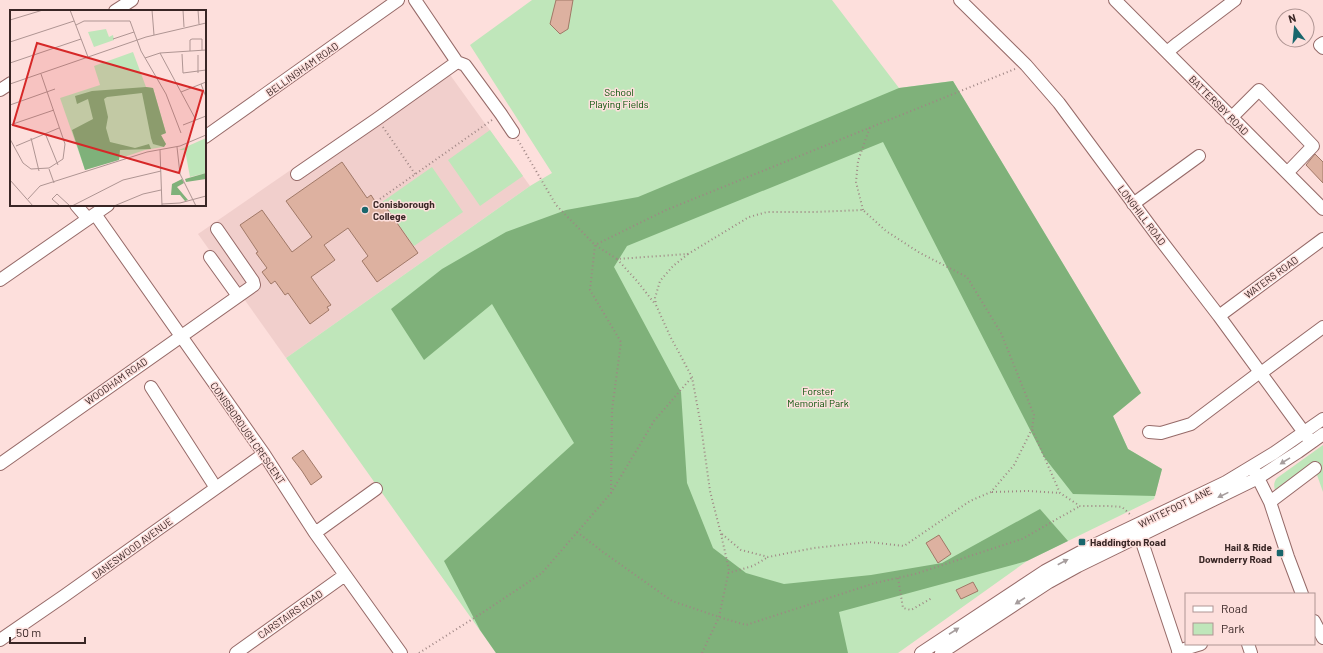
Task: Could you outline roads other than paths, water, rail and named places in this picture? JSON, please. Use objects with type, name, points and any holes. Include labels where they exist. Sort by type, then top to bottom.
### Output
[{"type":"street","points":[[117,10],[132,0]]},
{"type":"street","name":"BELLINGHAM ROAD","points":[[206,136],[398,0]]},
{"type":"street","points":[[415,0],[457,62],[464,65],[513,132]]},
{"type":"street","name":"LONGHILL ROAD","points":[[960,0],[1026,65],[1060,103],[1311,442]]},
{"type":"street","name":"BATTERSBY ROAD","points":[[1115,0],[1323,209]]},
{"type":"street","points":[[1167,52],[1235,0]]},
{"type":"street","points":[[1323,43],[1320,45],[1323,48]]},
{"type":"street","points":[[297,174],[457,62]]},
{"type":"street","points":[[0,90],[10,83]]},
{"type":"street","points":[[1231,118],[1258,90],[1313,146],[1287,173]]},
{"type":"street","points":[[1134,204],[1199,156]]},
{"type":"street","name":"CONISBOROUGH CRESCENT","points":[[77,206],[92,216],[181,336],[264,454],[345,576],[401,653]]},
{"type":"street","points":[[0,280],[107,206]]},
{"type":"street","name":"WOODHAM ROAD","points":[[0,464],[254,285],[253,281],[217,229]]},
{"type":"street","name":"WATERS ROAD","points":[[1219,316],[1323,239]]},
{"type":"street","points":[[210,257],[235,298]]},
{"type":"street","points":[[1149,432],[1161,433],[1191,424],[1257,368],[1323,327]]},
{"type":"street","points":[[151,387],[216,488]]},
{"type":"street","name":"WHITEFOOT LANE","points":[[921,653],[1045,571],[1226,482],[1252,467],[1323,419]]},
{"type":"street","name":"WHITEFOOT LANE","points":[[941,653],[1049,582],[1078,566],[1136,526],[1258,478],[1323,434]]},
{"type":"street","name":"DANESWOOD AVENUE","points":[[0,640],[264,454]]},
{"type":"street","points":[[1252,467],[1270,502],[1302,593]]},
{"type":"street","points":[[1270,502],[1315,468]]},
{"type":"street","points":[[315,532],[376,489]]},
{"type":"street","points":[[1136,526],[1178,652],[1198,645]]},
{"type":"street","name":"CARSTAIRS ROAD","points":[[236,653],[249,649],[345,576]]},
{"type":"street","points":[[1315,624],[1323,638]]},
{"type":"place","name":"Conisborough College","points":[[365,210]]},
{"type":"place","name":"Haddington Road","points":[[1082,542]]},
{"type":"place","name":"Hail & Ride Downderry Road","points":[[1280,553]]},
{"type":"park label","name":"School Playing Fields","points":[[619,98]]},
{"type":"park label","name":"Forster Memorial Park","points":[[818,396]]}]
